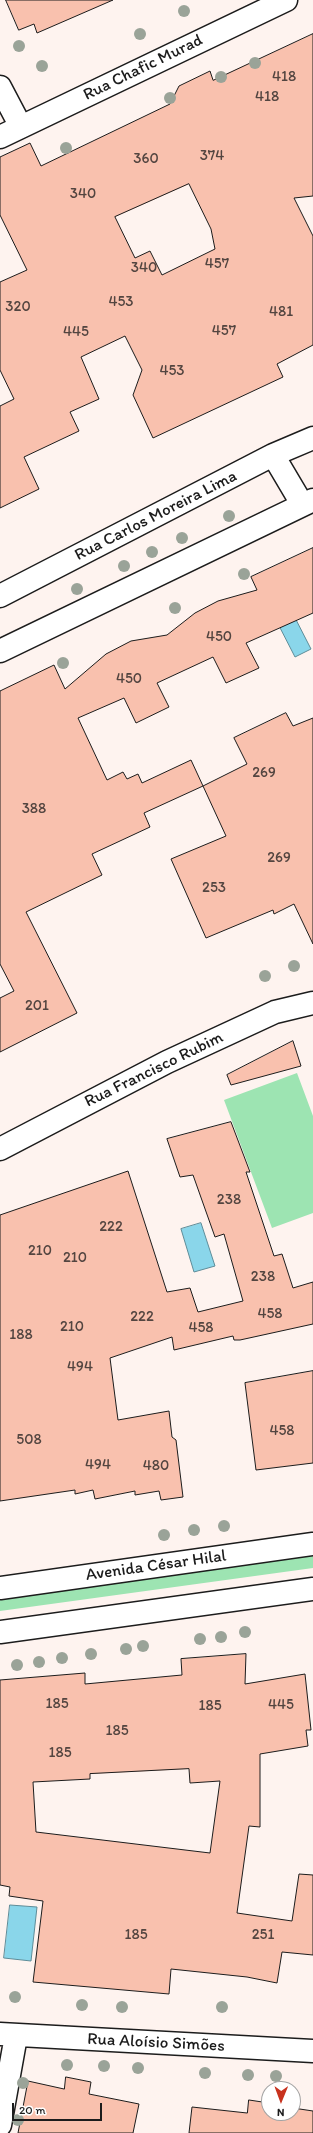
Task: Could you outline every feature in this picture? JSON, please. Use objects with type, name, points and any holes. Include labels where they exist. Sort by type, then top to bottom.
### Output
[{"type":"street","name":"Rua Chafic Murad","points":[[0,137],[286,0]]},
{"type":"street","points":[[0,87],[21,127]]},
{"type":"street","name":"Rua Carlos Moreira Lima","points":[[0,596],[273,456],[313,438]]},
{"type":"street","points":[[0,651],[308,502],[273,456]]},
{"type":"street","name":"Rua Francisco Rubim","points":[[0,1149],[181,1055],[275,1012],[313,1003]]},
{"type":"street","name":"Avenida César Hilal","points":[[0,1588],[313,1544]]},
{"type":"street","points":[[0,1632],[313,1589]]},
{"type":"street","points":[[0,2125],[8,2035]]},
{"type":"street","name":"Rua Aloísio Simões","points":[[8,2035],[313,2051]]},
{"type":"green space","points":[[297,1073],[313,1116],[313,1213],[272,1228],[224,1100]]},
{"type":"green space","points":[[313,1547],[313,1568],[0,1611],[0,1591]]},
{"type":"water","points":[[290,608],[311,649],[295,657],[274,616]]},
{"type":"water","points":[[201,1223],[215,1266],[194,1272],[181,1229]]},
{"type":"water","points":[[10,1905],[37,1907],[31,1961],[4,1958]]},
{"type":"building","points":[[6,0],[113,0],[37,33],[34,24],[19,30]]},
{"type":"building","points":[[313,34],[313,196],[294,198],[313,236],[313,345],[277,364],[283,377],[153,438],[133,395],[142,370],[125,336],[81,357],[99,399],[70,412],[79,431],[24,457],[39,489],[0,508],[0,406],[14,399],[0,370],[0,282],[27,270],[0,215],[0,157],[30,143],[41,166],[170,104],[179,86],[210,71],[213,80]],"holes":[[[189,184],[211,229],[215,249],[162,275],[150,251],[135,258],[115,217]]]},
{"type":"building","points":[[313,548],[313,613],[246,643],[259,668],[226,683],[213,657],[157,683],[169,707],[136,723],[124,698],[78,718],[107,780],[123,772],[127,779],[138,774],[142,783],[191,760],[203,786],[144,813],[150,827],[92,854],[102,875],[26,912],[77,1013],[0,1052],[0,998],[14,991],[0,964],[0,691],[54,665],[65,689],[106,654],[131,641],[167,635],[195,613],[218,601],[257,590],[251,577]]},
{"type":"building","points":[[286,713],[293,726],[313,718],[313,944],[294,904],[274,914],[273,910],[206,938],[171,859],[226,836],[203,786],[247,764],[234,738]]},
{"type":"building","points":[[293,1041],[301,1066],[231,1085],[227,1075]]},
{"type":"building","points":[[231,1122],[250,1172],[246,1172],[274,1256],[282,1254],[293,1288],[313,1282],[313,1324],[240,1340],[234,1340],[233,1336],[174,1350],[172,1337],[110,1358],[118,1420],[169,1411],[172,1437],[176,1440],[183,1497],[161,1500],[159,1491],[135,1495],[135,1491],[95,1499],[93,1490],[75,1494],[75,1490],[0,1501],[0,1215],[128,1171],[167,1292],[190,1288],[198,1312],[243,1301],[224,1234],[215,1237],[193,1175],[180,1177],[167,1139]]},
{"type":"building","points":[[313,1371],[313,1463],[256,1470],[245,1383]]},
{"type":"building","points":[[246,1654],[245,1684],[305,1674],[311,1730],[306,1730],[308,1746],[260,1754],[260,1827],[249,1826],[237,1913],[292,1921],[299,1874],[313,1875],[313,1955],[282,1952],[277,1983],[247,1977],[171,1969],[169,1994],[33,1982],[43,1901],[9,1896],[10,1887],[0,1885],[0,1680],[85,1673],[85,1684],[182,1675],[181,1659]],"holes":[[[189,1769],[190,1783],[220,1781],[210,1853],[36,1832],[33,1782],[90,1779],[90,1774]]]},
{"type":"building","points":[[66,2077],[91,2082],[89,2094],[139,2104],[133,2133],[18,2133],[28,2081],[64,2089]]},
{"type":"building","points":[[249,2100],[261,2102],[261,2121],[301,2121],[301,2109],[313,2111],[313,2133],[189,2133],[192,2107],[247,2113]]}]
